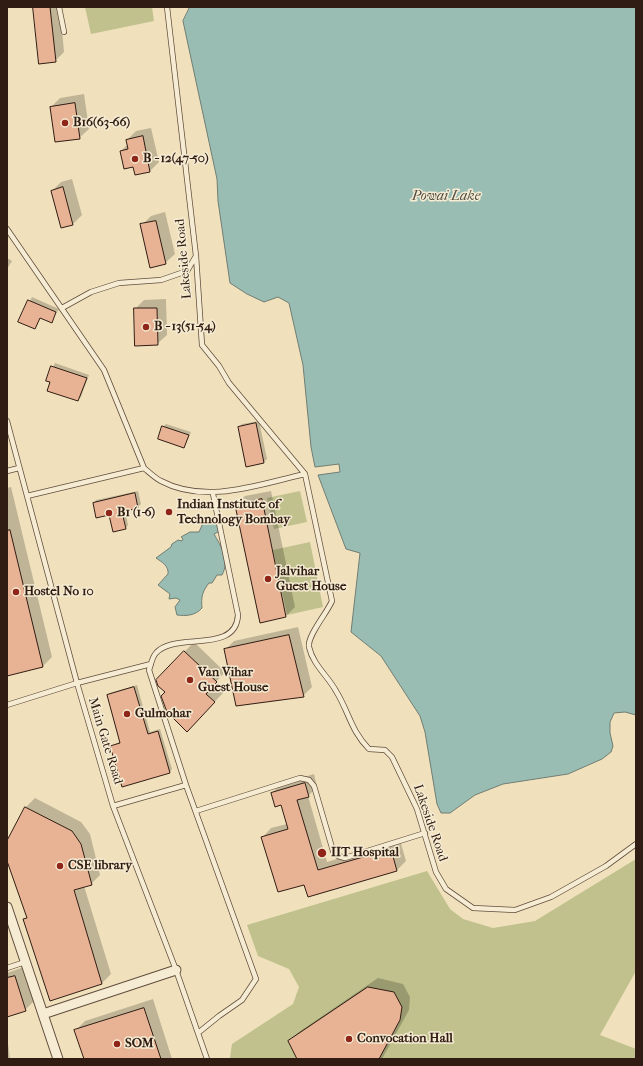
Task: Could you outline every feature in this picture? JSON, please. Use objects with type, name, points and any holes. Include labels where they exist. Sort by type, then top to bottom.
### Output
[{"type":"street","points":[[7,907],[58,1059]]},
{"type":"street","points":[[42,1014],[176,970]]},
{"type":"lane","points":[[59,7],[64,32]]},
{"type":"lane","name":"Lakeside Road","points":[[167,7],[196,256],[202,345],[219,366],[229,383],[305,474],[332,601],[327,613],[312,632],[309,646],[321,672],[336,691],[359,739],[369,750],[385,750],[392,757],[417,809],[436,872],[446,889],[473,908],[515,910],[551,897],[606,866],[636,844]]},
{"type":"lane","points":[[7,229],[104,370],[144,468],[161,481],[184,489],[213,494],[305,474]]},
{"type":"lane","points":[[62,308],[91,292],[105,287],[119,283],[161,280],[187,271],[196,256]]},
{"type":"lane","name":"Main Gate Road","points":[[7,421],[77,683],[113,806],[176,970],[207,1059]]},
{"type":"lane","points":[[7,471],[20,468]]},
{"type":"lane","points":[[27,496],[144,468]]},
{"type":"lane","points":[[198,1033],[242,1000],[256,979],[186,785],[149,670],[156,653],[168,645],[222,637],[233,631],[237,625],[238,615],[213,494]]},
{"type":"lane","points":[[7,705],[77,683],[152,664]]},
{"type":"lane","points":[[196,811],[300,778],[309,780],[314,786],[333,851],[338,856],[345,858],[425,833]]},
{"type":"lane","points":[[113,806],[186,785]]},
{"type":"lane","points":[[7,968],[25,962]]},
{"type":"green space","points":[[85,7],[152,7],[154,21],[91,34]]},
{"type":"green space","points":[[300,491],[307,522],[274,529],[267,498]]},
{"type":"green space","points":[[310,542],[323,607],[287,615],[273,550]]},
{"type":"green space","points":[[636,859],[636,971],[600,1035],[636,1049],[636,1059],[230,1058],[232,1044],[293,1004],[299,987],[289,969],[258,956],[247,925],[427,871],[450,909],[463,919],[493,928],[535,921]]},
{"type":"water","name":"Powai Lake","points":[[190,7],[636,7],[636,715],[625,712],[614,713],[610,722],[610,733],[613,746],[611,752],[602,759],[568,774],[503,784],[475,795],[450,813],[441,813],[437,804],[425,732],[420,716],[381,656],[351,632],[360,553],[346,549],[318,475],[340,472],[339,464],[315,467],[311,447],[303,365],[289,303],[278,297],[264,302],[247,294],[230,283],[218,201],[217,179],[183,21]]},
{"type":"water","points":[[217,519],[220,531],[214,534],[225,559],[222,575],[217,575],[212,583],[209,583],[203,592],[202,608],[199,611],[190,615],[177,615],[175,607],[180,600],[176,598],[169,599],[170,594],[158,585],[168,574],[168,571],[165,564],[156,558],[178,540],[182,541],[183,539],[181,537],[190,532],[199,532],[203,523],[211,522]]},
{"type":"building","points":[[33,7],[50,7],[56,62],[39,64]]},
{"type":"building","name":"B16(63-66)","points":[[75,103],[80,139],[55,142],[50,107]]},
{"type":"building","name":"B - 12(47-50)","points":[[143,136],[150,172],[135,175],[133,167],[124,169],[120,151],[128,149],[126,140]]},
{"type":"building","points":[[63,187],[73,225],[61,228],[51,191]]},
{"type":"building","points":[[156,221],[166,264],[150,268],[140,224]]},
{"type":"building","points":[[28,300],[56,312],[52,323],[40,318],[35,329],[18,322]]},
{"type":"building","name":"B - 13(51-54)","points":[[134,308],[157,308],[158,345],[135,346]]},
{"type":"building","points":[[51,366],[87,378],[78,401],[47,391],[50,382],[46,381]]},
{"type":"building","points":[[256,423],[264,463],[246,467],[238,427]]},
{"type":"building","points":[[162,426],[189,435],[184,448],[158,439]]},
{"type":"building","name":"B1 (1-6)","points":[[135,493],[138,508],[122,512],[126,529],[113,532],[109,515],[96,518],[93,503]]},
{"type":"building","points":[[262,499],[286,617],[260,623],[235,505]]},
{"type":"building","name":"Hostel No 10","points":[[10,530],[43,667],[7,676],[7,531]]},
{"type":"building","points":[[289,635],[304,697],[236,706],[224,649]]},
{"type":"building","points":[[184,651],[217,682],[206,694],[215,702],[187,732],[167,712],[161,696],[165,692],[158,686],[156,680]]},
{"type":"building","points":[[134,687],[148,734],[158,731],[170,773],[122,787],[110,746],[120,743],[107,695]]},
{"type":"building","name":"IIT Hospital","points":[[305,783],[309,797],[297,800],[318,870],[391,849],[397,871],[308,897],[304,885],[278,892],[261,837],[288,829],[281,805],[275,807],[271,793]]},
{"type":"building","points":[[25,807],[72,831],[81,844],[92,885],[74,890],[102,984],[50,1001],[23,919],[27,918],[7,861],[7,841]]},
{"type":"building","points":[[15,976],[26,1011],[7,1017],[7,978]]},
{"type":"building","name":"Convocation Hall","points":[[368,987],[394,992],[402,1007],[400,1020],[379,1059],[297,1059],[288,1041]]},
{"type":"building","name":"SOM","points":[[144,1008],[161,1059],[84,1059],[74,1030]]},
{"type":"place","name":"B16(63-66)","points":[[65,123]]},
{"type":"place","name":"B - 12(47-50)","points":[[135,159]]},
{"type":"place","name":"B - 13(51-54)","points":[[146,327]]},
{"type":"place","name":"Indian Institute of Technology Bombay","points":[[169,512]]},
{"type":"place","name":"B1 (1-6)","points":[[109,513]]},
{"type":"place","name":"Jalvihar Guest House","points":[[268,579]]},
{"type":"place","name":"Hostel No 10","points":[[16,592]]},
{"type":"place","name":"Van Vihar Guest House","points":[[190,680]]},
{"type":"place","name":"Gulmohar","points":[[127,714]]},
{"type":"place","name":"IIT Hospital","points":[[322,853]]},
{"type":"place","name":"CSE library","points":[[60,866]]},
{"type":"place","name":"Convocation Hall","points":[[349,1039]]},
{"type":"place","name":"SOM","points":[[117,1044]]}]
